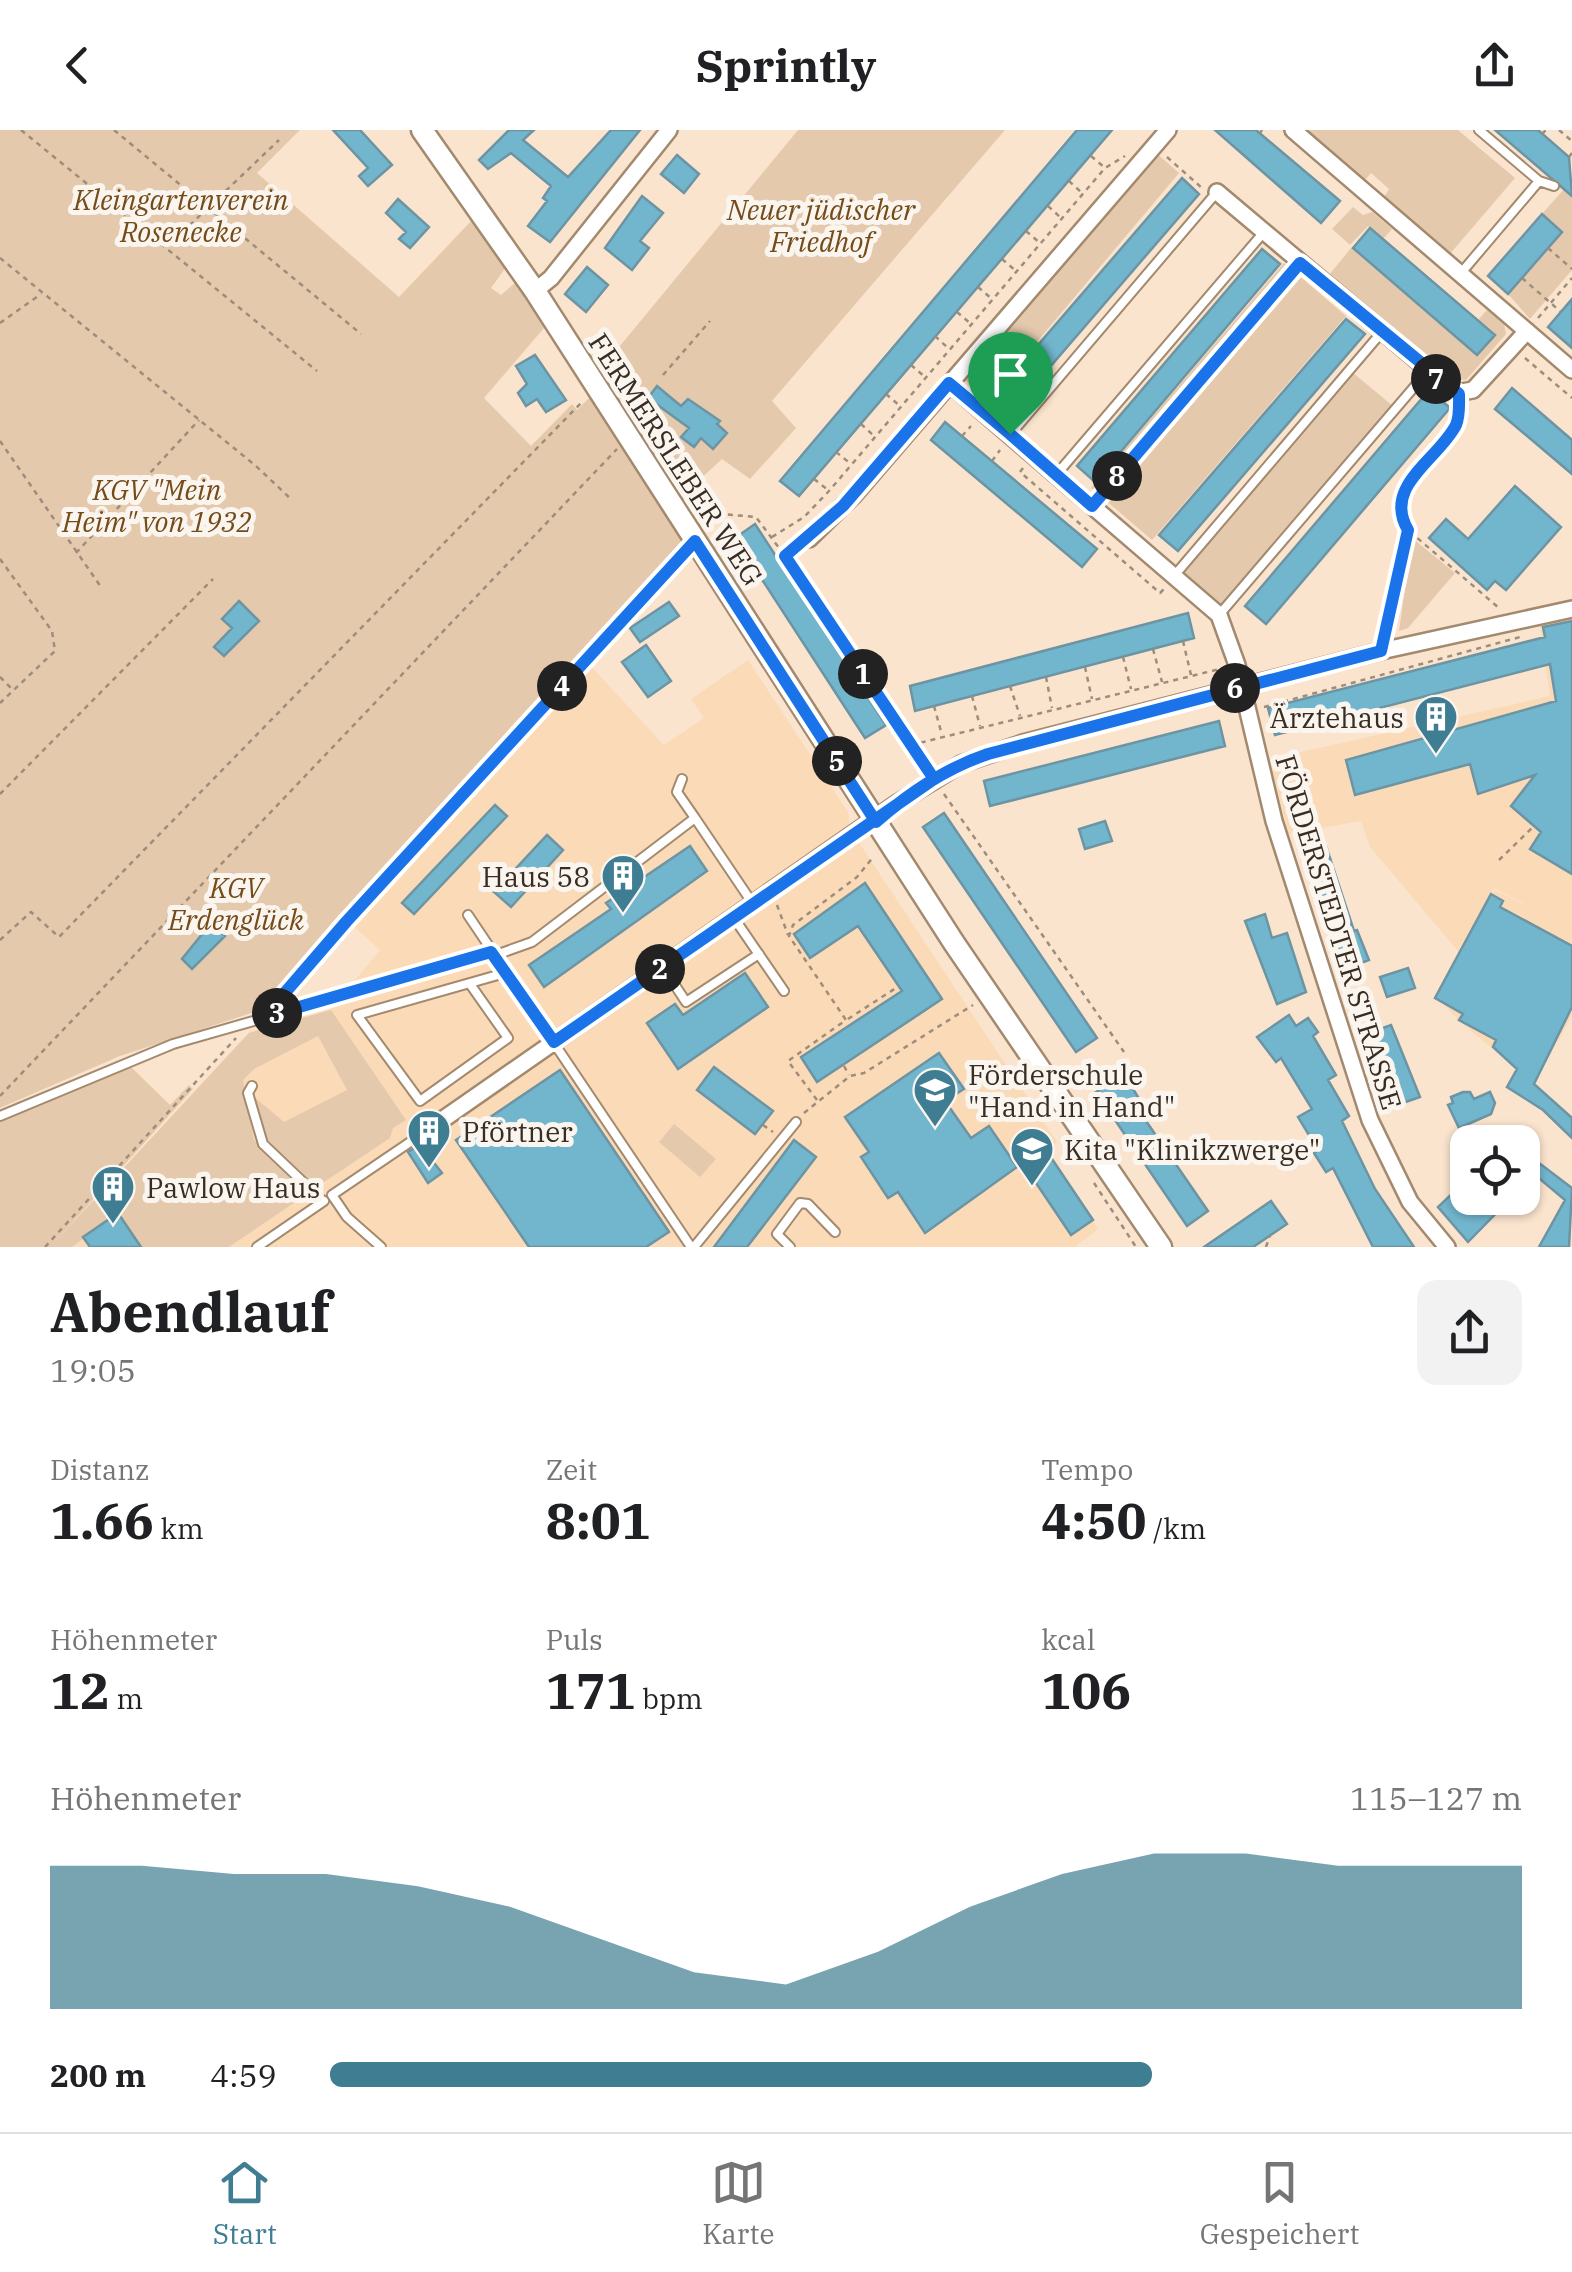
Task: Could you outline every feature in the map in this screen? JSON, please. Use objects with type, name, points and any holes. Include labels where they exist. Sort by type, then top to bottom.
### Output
[{"type":"street","name":"FERMERSLEBER WEG","points":[[422,130],[536,290],[988,994],[1160,1247]]},
{"type":"street","points":[[536,290],[551,278],[670,130]]},
{"type":"street","points":[[810,539],[854,494],[1168,130]]},
{"type":"street","points":[[1292,130],[1572,370]]},
{"type":"street","points":[[1218,192],[1427,372],[1459,394],[1473,390],[1527,331]]},
{"type":"street","points":[[949,383],[1219,615]]},
{"type":"street","points":[[422,1134],[934,779],[1006,748],[1381,651],[1572,608]]},
{"type":"street","name":"FÖRDERSTEDTER STRASSE","points":[[1219,615],[1242,686],[1274,820],[1370,1120],[1404,1192],[1447,1247]]},
{"type":"lane","points":[[1479,130],[1539,181],[1554,186]]},
{"type":"lane","points":[[1461,274],[1539,181]]},
{"type":"lane","points":[[1010,434],[1218,192]]},
{"type":"lane","points":[[1056,475],[1264,232]]},
{"type":"lane","points":[[1174,576],[1382,333]]},
{"type":"lane","points":[[1219,615],[1427,372]]},
{"type":"lane","points":[[682,779],[677,792],[754,904]]},
{"type":"lane","points":[[0,1116],[122,1062],[264,1017],[532,942],[694,818]]},
{"type":"lane","points":[[468,915],[693,1247],[796,1122]]},
{"type":"lane","points":[[734,918],[784,990]]},
{"type":"lane","points":[[663,967],[686,1002],[759,954]]},
{"type":"lane","points":[[470,984],[508,1038],[420,1100],[357,1014],[505,972]]},
{"type":"lane","points":[[252,1086],[248,1093],[263,1144],[323,1201]]},
{"type":"lane","points":[[257,1247],[422,1134]]},
{"type":"lane","points":[[332,1195],[342,1212],[381,1247]]},
{"type":"lane","points":[[790,1247],[778,1234],[800,1204],[808,1204],[835,1232]]},
{"type":"path","points":[[21,130],[317,371]]},
{"type":"path","points":[[114,130],[361,334]]},
{"type":"path","points":[[1559,130],[1572,141]]},
{"type":"path","points":[[166,248],[279,140]]},
{"type":"path","points":[[765,539],[804,517],[829,491],[1105,168],[1155,146],[1206,192],[1218,192]]},
{"type":"path","points":[[1090,156],[1105,168]]},
{"type":"path","points":[[1069,181],[1083,194]]},
{"type":"path","points":[[1048,206],[1062,219]]},
{"type":"path","points":[[1026,231],[1041,244]]},
{"type":"path","points":[[1548,248],[1572,268]]},
{"type":"path","points":[[0,258],[200,419],[292,500]]},
{"type":"path","points":[[1002,259],[1018,272]]},
{"type":"path","points":[[1092,506],[1300,263]]},
{"type":"path","points":[[1522,278],[1561,312]]},
{"type":"path","points":[[1527,331],[1572,278]]},
{"type":"path","points":[[978,287],[993,300]]},
{"type":"path","points":[[0,323],[42,293]]},
{"type":"path","points":[[956,312],[972,325]]},
{"type":"path","points":[[663,375],[710,321]]},
{"type":"path","points":[[935,336],[950,350]]},
{"type":"path","points":[[1512,347],[1572,398]]},
{"type":"path","points":[[911,365],[926,378]]},
{"type":"path","points":[[886,394],[901,407]]},
{"type":"path","points":[[1248,711],[1521,639],[1516,622],[1408,530],[1400,517],[1409,481],[1454,428],[1459,394]]},
{"type":"path","points":[[0,940],[30,912],[59,937],[575,408]]},
{"type":"path","points":[[76,553],[200,419]]},
{"type":"path","points":[[860,424],[875,436]]},
{"type":"path","points":[[0,441],[101,587]]},
{"type":"path","points":[[836,452],[852,465]]},
{"type":"path","points":[[1034,456],[1020,472],[1160,593],[1174,576]]},
{"type":"path","points":[[0,1096],[609,457]]},
{"type":"path","points":[[1021,486],[1028,478]]},
{"type":"path","points":[[814,479],[829,491]]},
{"type":"path","points":[[1051,510],[1057,504]]},
{"type":"path","points":[[686,511],[756,517],[772,536],[910,746],[1124,1052]]},
{"type":"path","points":[[1081,536],[1087,529]]},
{"type":"path","points":[[1381,651],[1408,530]]},
{"type":"path","points":[[785,556],[810,539]]},
{"type":"path","points":[[264,1017],[695,541]]},
{"type":"path","points":[[0,559],[52,631],[55,650],[0,703]]},
{"type":"path","points":[[783,566],[790,562]]},
{"type":"path","points":[[0,794],[212,578]]},
{"type":"path","points":[[802,596],[810,592]]},
{"type":"path","points":[[822,628],[830,624]]},
{"type":"path","points":[[1182,642],[1192,676]]},
{"type":"path","points":[[1153,649],[1162,683]]},
{"type":"path","points":[[840,655],[848,651]]},
{"type":"path","points":[[1123,657],[1132,691]]},
{"type":"path","points":[[910,746],[1236,665]]},
{"type":"path","points":[[1085,667],[1092,700]]},
{"type":"path","points":[[1046,677],[1052,710]]},
{"type":"path","points":[[0,678],[13,690]]},
{"type":"path","points":[[858,683],[866,678]]},
{"type":"path","points":[[1010,686],[1021,717]]},
{"type":"path","points":[[972,696],[980,728]]},
{"type":"path","points":[[876,711],[884,706]]},
{"type":"path","points":[[934,706],[942,737]]},
{"type":"path","points":[[1498,860],[1534,826]]},
{"type":"path","points":[[789,936],[792,925],[856,877],[878,852]]},
{"type":"path","points":[[779,908],[796,950],[846,1020]]},
{"type":"path","points":[[796,950],[803,946]]},
{"type":"path","points":[[817,1100],[788,1061],[898,986]]},
{"type":"path","points":[[796,1122],[817,1100],[850,1076],[864,1073],[988,994]]},
{"type":"path","points":[[44,1247],[241,1033],[242,1024]]},
{"type":"path","points":[[844,1066],[850,1076]]},
{"type":"path","points":[[1266,1247],[1270,1235]]},
{"type":"shaded area","points":[[1572,614],[1572,1016],[1534,1084],[1457,1019],[1437,997],[1495,890],[1539,912],[1494,888],[1458,951],[1370,847],[1361,821],[1288,834],[1270,759],[1550,696],[1539,620]]},
{"type":"shaded area","points":[[748,660],[848,812],[850,829],[1057,1142],[1046,1150],[1098,1229],[1075,1247],[51,1247],[249,1032],[331,1009],[380,950],[351,924],[587,662],[664,745],[704,718],[691,699]]},
{"type":"green space","points":[[0,130],[300,130],[257,173],[399,297],[474,218],[506,267],[491,288],[501,295],[517,281],[544,328],[484,398],[531,446],[572,404],[577,410],[593,394],[692,551],[273,1006],[120,1056],[0,1108]]},
{"type":"green space","name":"Neuer jüdischer Friedhof","points":[[798,130],[1005,130],[772,401],[796,428],[750,479],[722,459],[684,494],[601,369]]},
{"type":"green space","points":[[1305,130],[1458,130],[1515,178],[1449,255],[1384,197],[1389,189],[1371,173],[1365,180]]},
{"type":"green space","points":[[1155,152],[1179,173],[988,400],[964,379]]},
{"type":"green space","points":[[1564,189],[1572,196],[1572,270],[1530,319],[1508,294],[1562,232],[1542,214]]},
{"type":"green space","points":[[1353,207],[1363,215],[1372,212],[1392,229],[1383,239],[1368,226],[1350,245],[1332,229]]},
{"type":"green space","points":[[1351,248],[1477,356],[1496,335],[1478,320],[1487,310],[1504,324],[1506,334],[1466,380],[1452,379],[1329,275]]},
{"type":"green space","points":[[1284,263],[1292,269],[1099,494],[1091,488]]},
{"type":"green space","points":[[1296,273],[1346,316],[1152,540],[1103,498]]},
{"type":"green space","points":[[1352,372],[1393,406],[1221,606],[1182,572]]},
{"type":"green space","points":[[1412,538],[1455,573],[1408,628],[1399,631]]},
{"type":"green space","points":[[331,1010],[406,1120],[393,1128],[390,1138],[315,1188],[267,1143],[252,1095],[284,1122],[347,1090],[318,1036],[254,1069],[243,1080],[254,1140],[307,1194],[229,1247],[142,1247],[118,1212],[72,1247],[0,1247],[0,1119],[94,1076],[131,1067],[170,1105],[189,1085],[193,1089],[52,1245],[249,1033]]},
{"type":"green space","points":[[674,1124],[716,1159],[700,1177],[659,1142]]},
{"type":"building","points":[[333,130],[360,130],[392,165],[368,186],[359,176],[368,168]]},
{"type":"building","points":[[509,130],[534,130],[523,140],[568,177],[611,130],[640,130],[550,242],[528,226],[547,201],[543,198],[551,186],[511,153],[488,169],[479,160]]},
{"type":"building","points":[[1077,130],[1112,130],[799,496],[780,481]]},
{"type":"building","points":[[1215,130],[1256,130],[1340,201],[1321,223]]},
{"type":"building","points":[[1495,130],[1538,130],[1569,157],[1572,196]]},
{"type":"building","points":[[677,155],[699,174],[684,193],[661,174]]},
{"type":"building","points":[[1182,178],[1199,194],[1012,411],[994,396]]},
{"type":"building","points":[[642,196],[663,213],[640,241],[649,248],[632,270],[605,248]]},
{"type":"building","points":[[398,199],[429,227],[410,248],[399,239],[406,232],[386,213]]},
{"type":"building","points":[[1542,214],[1562,232],[1508,294],[1488,276]]},
{"type":"building","points":[[1370,228],[1495,335],[1477,355],[1353,248]]},
{"type":"building","points":[[1262,249],[1280,264],[1095,482],[1077,466]]},
{"type":"building","points":[[587,267],[608,285],[586,312],[565,294]]},
{"type":"building","points":[[1572,299],[1572,348],[1548,327]]},
{"type":"building","points":[[1346,319],[1365,334],[1178,551],[1159,535]]},
{"type":"building","points":[[535,355],[566,400],[546,412],[537,399],[526,406],[518,393],[527,384],[516,366]]},
{"type":"building","points":[[657,386],[681,406],[688,399],[720,421],[717,424],[727,433],[713,449],[701,438],[694,447],[681,437],[689,428],[648,398]]},
{"type":"building","points":[[1512,388],[1572,440],[1572,474],[1495,409]]},
{"type":"building","points":[[1429,390],[1450,408],[1266,624],[1245,606]]},
{"type":"building","points":[[945,422],[1097,549],[1082,567],[931,440]]},
{"type":"building","points":[[1515,486],[1561,527],[1506,590],[1495,581],[1487,590],[1429,538],[1446,519],[1468,539]]},
{"type":"building","points":[[755,524],[886,725],[865,738],[735,538]]},
{"type":"building","points":[[239,601],[259,621],[224,656],[214,647],[232,628],[222,619]]},
{"type":"building","points":[[669,602],[679,616],[640,642],[630,628]]},
{"type":"building","points":[[1188,613],[1194,638],[915,711],[910,686]]},
{"type":"building","points":[[1572,621],[1572,874],[1530,849],[1541,832],[1511,806],[1535,775],[1478,794],[1470,764],[1355,795],[1346,760],[1556,701],[1550,664],[1275,735],[1268,708],[1545,637],[1543,627]]},
{"type":"building","points":[[646,645],[671,681],[648,697],[622,662]]},
{"type":"building","points":[[1219,721],[1225,746],[990,806],[984,781]]},
{"type":"building","points":[[495,805],[507,816],[414,914],[402,903]]},
{"type":"building","points":[[944,813],[1097,1038],[1076,1052],[923,827]]},
{"type":"building","points":[[1105,821],[1112,841],[1085,849],[1079,829]]},
{"type":"building","points":[[547,835],[563,850],[511,907],[494,892]]},
{"type":"building","name":"Haus 58","points":[[690,846],[707,871],[544,987],[529,965],[611,909],[606,903]]},
{"type":"building","points":[[1326,846],[1354,931],[1357,930],[1369,960],[1345,969],[1306,853]]},
{"type":"building","points":[[865,883],[942,999],[817,1082],[801,1057],[902,991],[858,926],[810,958],[794,934]]},
{"type":"building","points":[[1491,894],[1503,901],[1500,907],[1572,946],[1572,1007],[1534,1084],[1572,1118],[1572,1138],[1543,1110],[1507,1087],[1517,1069],[1493,1047],[1496,1040],[1459,1020],[1463,1014],[1435,998]]},
{"type":"building","points":[[1265,914],[1272,938],[1287,933],[1306,992],[1277,1004],[1245,921]]},
{"type":"building","points":[[211,923],[225,936],[192,969],[182,959]]},
{"type":"building","points":[[1408,968],[1415,988],[1387,997],[1380,977]]},
{"type":"building","points":[[745,973],[768,1007],[678,1069],[647,1023],[675,1004],[683,1015]]},
{"type":"building","points":[[1289,1015],[1296,1026],[1308,1018],[1318,1032],[1313,1036],[1336,1075],[1328,1080],[1349,1116],[1342,1121],[1375,1189],[1414,1247],[1373,1247],[1333,1168],[1326,1172],[1314,1153],[1318,1150],[1298,1117],[1312,1109],[1281,1058],[1276,1062],[1257,1037]]},
{"type":"building","points":[[1391,1025],[1420,1097],[1389,1108],[1366,1034]]},
{"type":"building","points":[[939,1053],[964,1089],[945,1101],[971,1138],[989,1126],[1017,1167],[925,1233],[898,1192],[888,1198],[861,1157],[869,1152],[845,1117]]},
{"type":"building","points":[[714,1067],[773,1111],[755,1134],[697,1090]]},
{"type":"building","points":[[560,1070],[669,1232],[646,1247],[529,1247],[456,1140]]},
{"type":"building","points":[[1124,1074],[1141,1102],[1135,1105],[1208,1211],[1187,1226],[1096,1092]]},
{"type":"building","points":[[1470,1092],[1474,1099],[1490,1092],[1495,1103],[1491,1114],[1458,1125],[1448,1105],[1453,1103],[1451,1097]]},
{"type":"building","points":[[794,1140],[816,1157],[747,1247],[714,1247]]},
{"type":"building","name":"Pförtner","points":[[420,1145],[442,1173],[428,1183],[408,1152]]},
{"type":"building","points":[[1048,1153],[1093,1220],[1071,1235],[1026,1168]]},
{"type":"building","points":[[1540,1164],[1572,1188],[1569,1247],[1539,1247],[1565,1200],[1540,1179]]},
{"type":"building","points":[[1450,1196],[1450,1215],[1494,1215],[1468,1242],[1438,1207]]},
{"type":"building","points":[[1271,1201],[1287,1224],[1253,1247],[1204,1247]]},
{"type":"building","name":"Pawlow Haus","points":[[118,1213],[141,1247],[90,1247],[83,1237]]},
{"type":"place","name":"Ärztehaus","points":[[1436,755]]},
{"type":"place","name":"Haus 58","points":[[623,914]]},
{"type":"place","name":"Förderschule \"Hand in Hand\"","points":[[935,1128]]},
{"type":"place","name":"Pförtner","points":[[429,1169]]},
{"type":"place","name":"Kita \"Klinikzwerge\"","points":[[1032,1187]]},
{"type":"place","name":"Pawlow Haus","points":[[113,1225]]},
{"type":"route","points":[[1010,434],[949,383],[843,506],[810,539],[785,556],[934,779],[876,822],[554,1042],[491,952],[264,1017],[695,541],[876,822],[896,804],[934,779],[988,754],[1381,651],[1408,530],[1400,517],[1402,498],[1409,481],[1454,428],[1459,394],[1427,372],[1300,263],[1092,506],[1010,434]]},
{"type":"park label","name":"Kleingartenverein Rosenecke","points":[[181,215]]},
{"type":"park label","name":"KGV \"Mein Heim\" von 1932","points":[[157,505]]},
{"type":"park label","name":"KGV Erdenglück","points":[[236,903]]}]
